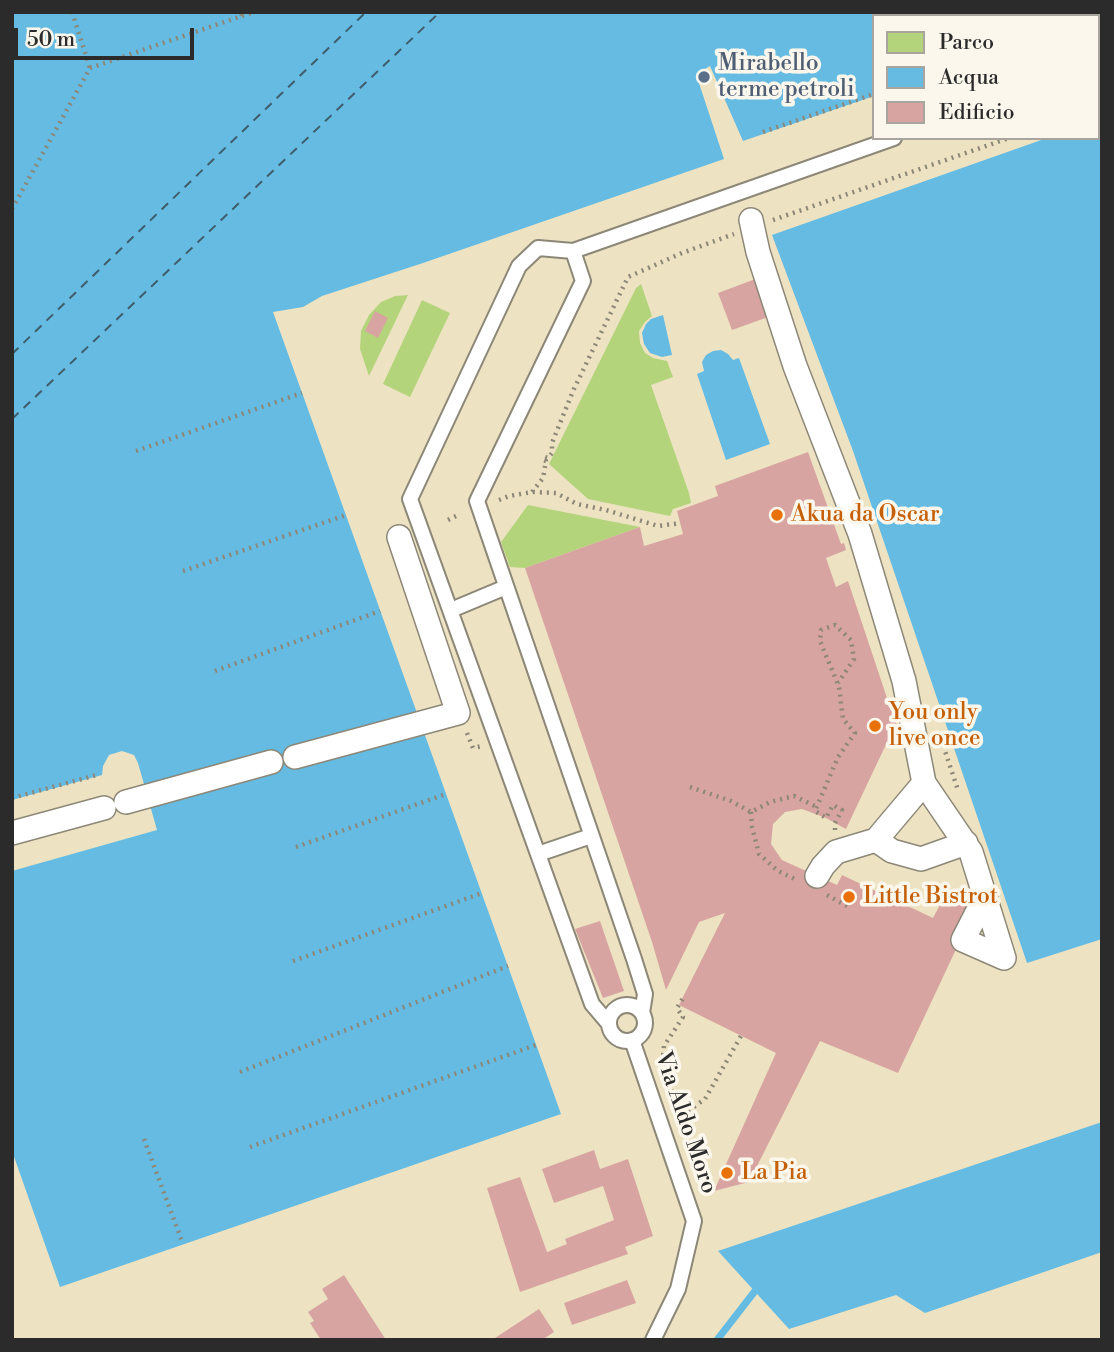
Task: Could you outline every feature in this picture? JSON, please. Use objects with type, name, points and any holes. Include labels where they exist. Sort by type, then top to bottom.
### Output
[{"type":"street","points":[[757,223],[758,252],[795,366],[860,534],[904,681],[924,782],[971,852],[985,897]]},
{"type":"street","points":[[12,833],[271,762],[273,754],[280,748],[288,749],[295,757],[458,713],[399,537]]},
{"type":"street","points":[[814,884],[823,866],[836,852],[876,840],[924,782]]},
{"type":"street","points":[[876,840],[892,851],[921,859],[966,844]]},
{"type":"lane","points":[[573,251],[583,281],[477,501],[645,994],[643,1031],[640,1036],[623,1041],[612,1034],[609,1024],[592,1004],[410,499],[519,267],[538,248],[573,251],[888,140]]},
{"type":"lane","points":[[451,610],[506,587]]},
{"type":"lane","points":[[538,854],[591,836]]},
{"type":"lane","points":[[609,1024],[612,1013],[621,1006],[633,1005],[642,1013]]},
{"type":"lane","name":"Via Aldo Moro","points":[[632,1040],[694,1221],[678,1289],[653,1340]]},
{"type":"path","points":[[72,12],[90,68]]},
{"type":"path","points":[[13,204],[90,68],[242,14],[255,12]]},
{"type":"path","points":[[763,132],[872,95]]},
{"type":"path","points":[[532,492],[542,478],[546,461],[543,460],[552,453],[552,443],[573,391],[628,277],[757,223],[1003,140]]},
{"type":"path","points":[[136,451],[302,393]]},
{"type":"path","points":[[489,504],[509,496],[532,492],[556,493],[577,503],[659,526],[681,523]]},
{"type":"path","points":[[183,571],[346,514]]},
{"type":"path","points":[[448,520],[456,516]]},
{"type":"path","points":[[215,671],[380,611]]},
{"type":"path","points":[[835,823],[842,810],[833,805],[826,818],[815,811],[838,757],[855,733],[843,719],[838,683],[820,641],[821,631],[835,625],[851,640],[853,659],[838,683]]},
{"type":"path","points":[[941,739],[959,792]]},
{"type":"path","points":[[12,798],[97,775]]},
{"type":"path","points":[[691,787],[731,801],[751,812]]},
{"type":"path","points":[[296,848],[446,794]]},
{"type":"path","points":[[751,812],[770,802],[794,796],[817,807]]},
{"type":"path","points":[[751,812],[758,854],[778,871],[814,884],[849,907]]},
{"type":"path","points":[[293,961],[482,893]]},
{"type":"path","points":[[240,1072],[508,966]]},
{"type":"path","points":[[683,998],[677,1008],[682,1017],[664,1046],[662,1068],[685,1113]]},
{"type":"path","points":[[679,1126],[685,1113],[705,1099],[741,1036]]},
{"type":"path","points":[[250,1147],[537,1045]]},
{"type":"path","points":[[144,1139],[183,1244]]},
{"type":"path","points":[[696,1182],[714,1191]]},
{"type":"green space","points":[[641,284],[652,316],[639,331],[640,343],[645,353],[667,361],[673,377],[651,385],[691,503],[673,509],[670,516],[588,499],[549,464],[636,288]]},
{"type":"green space","points":[[408,295],[369,376],[360,349],[361,331],[369,315],[381,302],[395,296]]},
{"type":"green space","points":[[422,300],[450,313],[410,397],[383,384]]},
{"type":"green space","points":[[528,505],[640,527],[525,568],[510,567],[501,542]]},
{"type":"water","points":[[12,12],[1102,12],[1100,18],[1100,14],[872,14],[872,97],[743,141],[710,66],[696,74],[724,159],[322,296],[303,307],[273,312],[561,1114],[60,1287],[12,1151],[12,871],[157,830],[138,763],[134,755],[122,751],[109,755],[102,775],[12,800]]},
{"type":"water","points":[[1100,120],[1102,939],[1027,963],[853,451],[772,235],[1041,140],[1100,140]]},
{"type":"water","points":[[663,315],[672,355],[662,357],[650,353],[644,344],[642,333],[651,319]]},
{"type":"water","points":[[721,350],[733,360],[739,358],[770,444],[726,460],[697,374],[704,371],[702,362],[706,355]]},
{"type":"water","points":[[1102,1122],[1102,1252],[925,1313],[896,1295],[789,1329],[718,1251]]},
{"type":"building","points":[[758,278],[771,316],[732,330],[718,293]]},
{"type":"building","points":[[375,311],[388,318],[378,338],[365,331]]},
{"type":"building","points":[[808,452],[841,544],[844,543],[846,550],[826,558],[836,587],[848,581],[889,704],[908,698],[846,829],[802,809],[785,812],[773,824],[771,844],[782,860],[837,885],[842,875],[933,918],[942,901],[981,896],[898,1073],[820,1041],[749,1182],[714,1191],[776,1053],[679,1005],[725,913],[699,922],[666,990],[525,568],[640,527],[644,546],[683,534],[677,511],[718,496],[715,486]]},
{"type":"building","points":[[600,921],[624,991],[603,998],[575,929]]},
{"type":"building","points":[[594,1150],[600,1169],[628,1159],[653,1236],[625,1247],[628,1254],[520,1292],[487,1188],[520,1177],[547,1252],[567,1244],[565,1239],[614,1220],[603,1186],[554,1203],[542,1169]]},
{"type":"building","points":[[344,1275],[386,1340],[321,1340],[310,1323],[314,1321],[308,1312],[328,1299],[322,1289]]},
{"type":"building","points":[[627,1280],[636,1303],[572,1325],[564,1303]]},
{"type":"building","points":[[539,1309],[554,1332],[542,1340],[492,1340]]},
{"type":"waterway","points":[[717,1340],[755,1291]]},
{"type":"ferry route","points":[[12,354],[366,12]]},
{"type":"ferry route","points":[[12,419],[440,12]]},
{"type":"place","name":"Mirabello terme petroli","points":[[704,77]]},
{"type":"place","name":"Akua da Oscar","points":[[777,515]]},
{"type":"place","name":"You only live once","points":[[875,726]]},
{"type":"place","name":"Little Bistrot","points":[[849,897]]},
{"type":"place","name":"La Pia","points":[[727,1173]]}]
